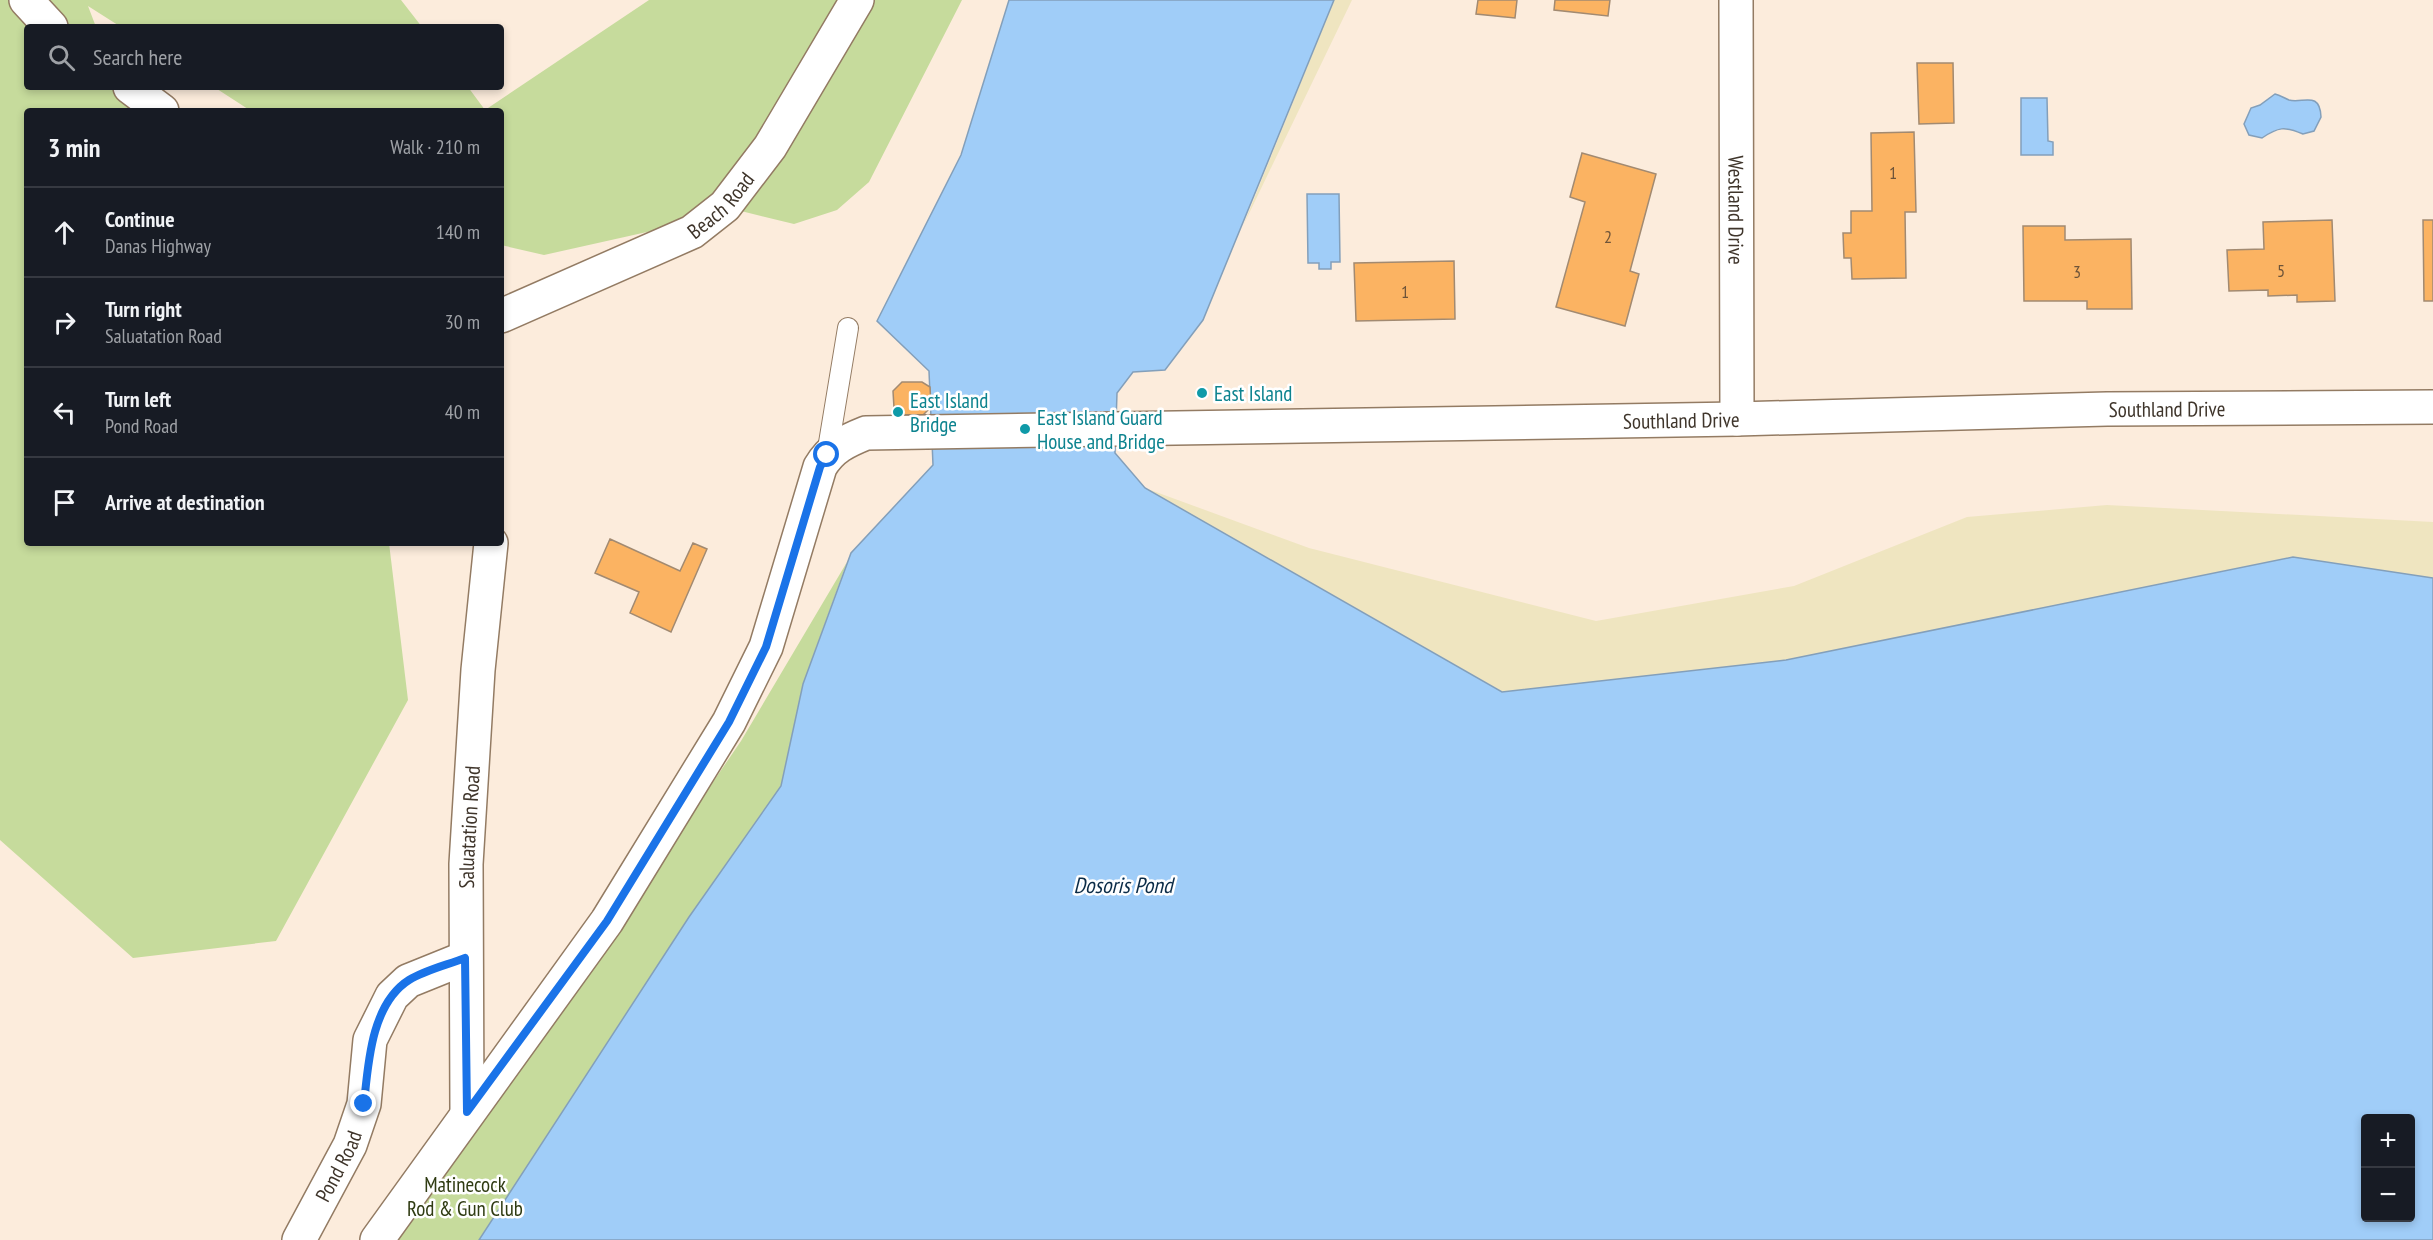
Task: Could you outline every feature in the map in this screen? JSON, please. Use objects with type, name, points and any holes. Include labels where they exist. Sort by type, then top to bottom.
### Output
[{"type":"street","points":[[26,0],[48,24]]},
{"type":"street","name":"Beach Road","points":[[504,315],[692,232],[725,206],[770,147],[857,0]]},
{"type":"street","name":"Westland Drive","points":[[1736,0],[1737,419]]},
{"type":"street","points":[[134,90],[158,108]]},
{"type":"street","name":"Southland Drive","points":[[827,455],[840,445],[866,433],[927,431],[1737,419],[2107,409],[2433,407]]},
{"type":"street","points":[[376,1240],[607,921],[729,722],[766,647],[820,467],[827,455]]},
{"type":"street","name":"Saluatation Road","points":[[467,1112],[465,958],[467,853],[478,670],[491,546]]},
{"type":"street","name":"Pond Road","points":[[299,1240],[350,1145],[364,1104],[370,1040],[392,996],[408,981],[465,958]]},
{"type":"lane","points":[[827,455],[848,328]]},
{"type":"green space","points":[[0,0],[401,0],[420,24],[116,24],[88,6],[95,24],[24,24],[24,90],[122,90],[129,108],[24,108],[24,546],[389,546],[408,700],[276,941],[133,958],[0,840]]},
{"type":"green space","points":[[649,0],[962,0],[869,182],[837,210],[794,224],[741,211],[544,255],[504,246],[504,108],[488,108]]},
{"type":"green space","points":[[219,90],[470,90],[484,108],[246,108]]},
{"type":"green space","name":"Matinecock Rod & Gun Club","points":[[847,562],[803,684],[781,786],[689,917],[479,1240],[387,1240],[532,1047],[741,741]]},
{"type":"sand","points":[[1334,0],[1352,0],[1243,226]]},
{"type":"sand","points":[[1145,488],[1309,548],[1596,621],[1794,586],[1967,517],[2107,505],[2433,522],[2433,578],[2293,557],[1786,660],[1503,692]]},
{"type":"water","name":"Dosoris Pond","points":[[1009,0],[1334,0],[1203,320],[1165,370],[1133,372],[1117,393],[1115,453],[1145,488],[1502,692],[1786,660],[2293,557],[2433,578],[2433,1240],[479,1240],[689,917],[781,786],[803,684],[851,553],[933,465],[929,371],[877,321],[961,155]]},
{"type":"water","points":[[2275,94],[2294,101],[2314,101],[2320,109],[2321,117],[2314,131],[2303,134],[2282,129],[2262,138],[2249,135],[2244,124],[2251,108],[2260,105]]},
{"type":"water","points":[[2021,98],[2047,98],[2048,141],[2053,142],[2053,155],[2021,155]]},
{"type":"water","points":[[1307,194],[1339,194],[1340,262],[1331,262],[1331,269],[1319,269],[1319,263],[1308,263]]},
{"type":"building","points":[[1478,0],[1517,0],[1515,18],[1476,14]]},
{"type":"building","points":[[1555,0],[1610,0],[1608,16],[1554,10]]},
{"type":"building","points":[[1917,63],[1953,63],[1954,123],[1919,124]]},
{"type":"building","points":[[1914,132],[1916,212],[1905,212],[1906,278],[1852,279],[1851,258],[1844,258],[1843,233],[1851,233],[1851,211],[1872,211],[1871,133]]},
{"type":"building","points":[[1582,153],[1656,174],[1630,271],[1639,274],[1625,326],[1556,307],[1585,202],[1570,197]]},
{"type":"building","points":[[2332,220],[2335,301],[2297,302],[2297,295],[2268,296],[2268,290],[2229,291],[2227,250],[2264,249],[2263,222]]},
{"type":"building","points":[[2423,220],[2433,220],[2433,301],[2424,301]]},
{"type":"building","points":[[2023,226],[2065,226],[2065,240],[2131,239],[2132,309],[2087,309],[2087,301],[2024,301]]},
{"type":"building","points":[[1454,261],[1455,319],[1356,321],[1354,263]]},
{"type":"building","points":[[902,382],[922,382],[930,387],[931,407],[923,415],[902,415],[894,408],[893,391]]},
{"type":"building","points":[[610,539],[680,571],[693,543],[707,549],[671,632],[630,613],[639,592],[595,573]]},
{"type":"place","name":"East Island","points":[[1202,393]]},
{"type":"place","name":"East Island Bridge","points":[[898,412]]},
{"type":"place","name":"East Island Guard House and Bridge","points":[[1025,429]]},
{"type":"route","points":[[364,1104],[370,1040],[392,996],[408,981],[465,958],[467,1112],[607,921],[729,722],[766,647],[820,467],[827,455]]}]
